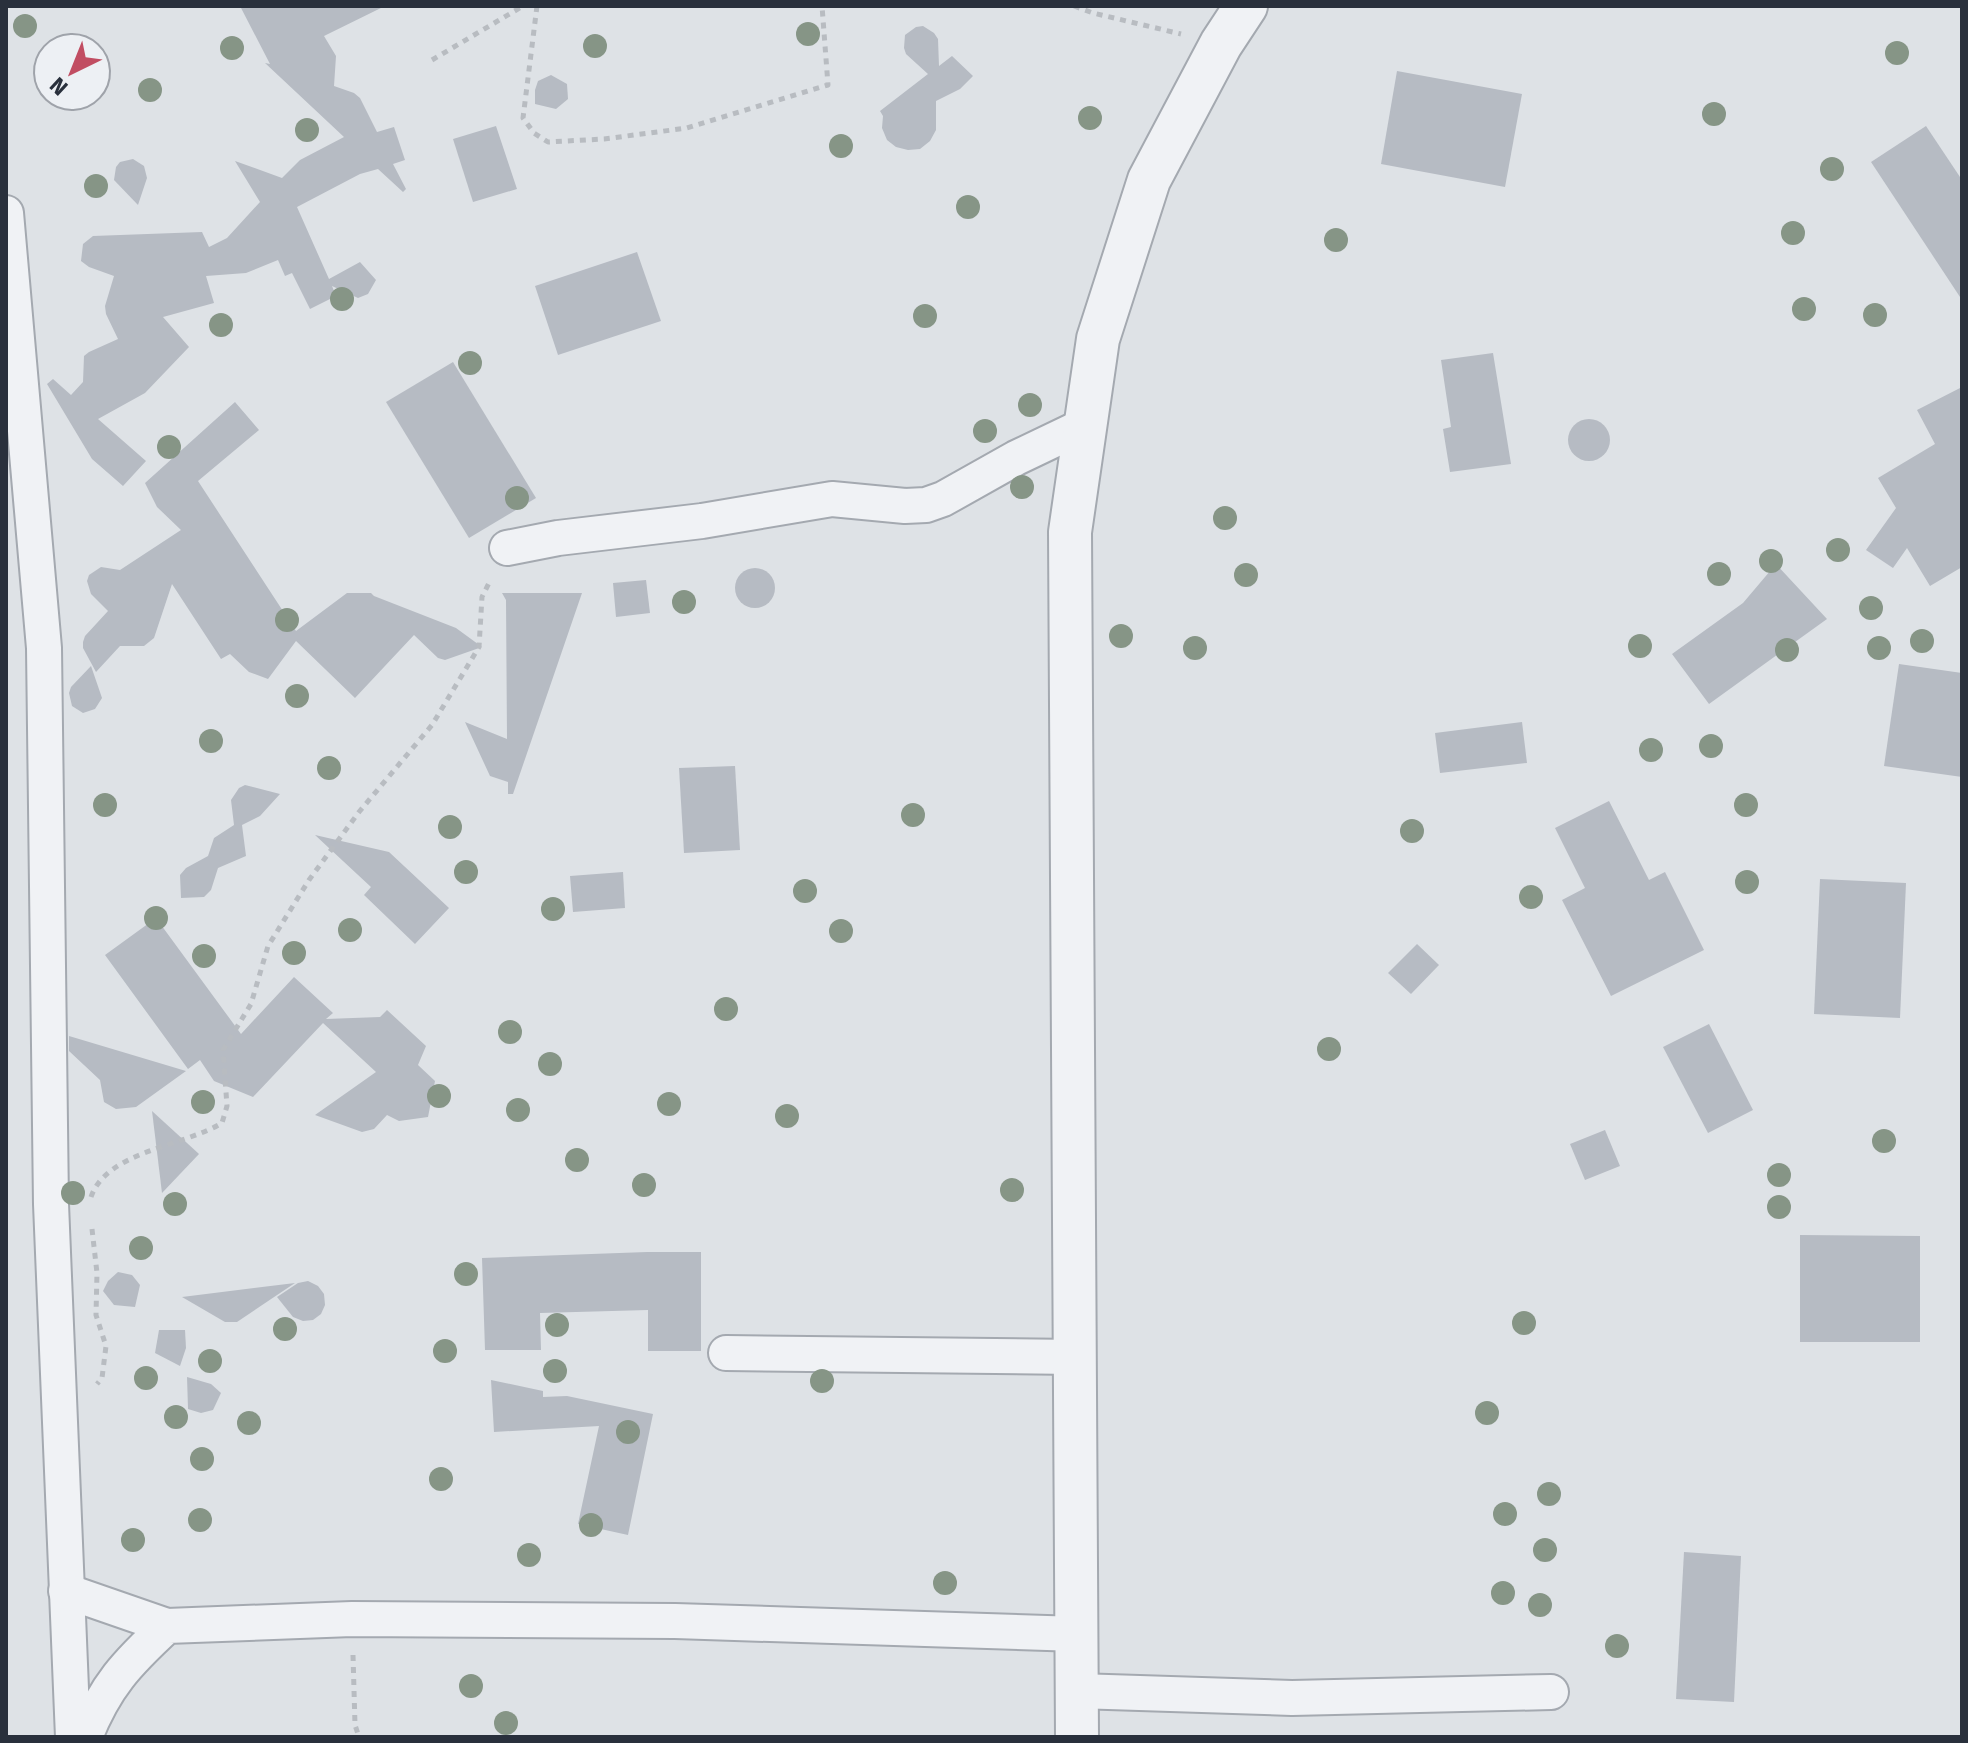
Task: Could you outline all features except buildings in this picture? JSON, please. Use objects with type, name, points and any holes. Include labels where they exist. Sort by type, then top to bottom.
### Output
[{"type":"street","points":[[1077,1737],[1070,532],[1098,339],[1149,180],[1221,44],[1246,6]]},
{"type":"street","points":[[6,213],[44,648],[51,1204],[73,1737]]},
{"type":"street","points":[[507,548],[832,499],[926,505],[1085,425]]},
{"type":"street","points":[[726,1353],[1076,1357]]},
{"type":"street","points":[[66,1591],[167,1626],[352,1619],[675,1621],[1078,1634]]},
{"type":"street","points":[[85,1737],[107,1689],[127,1662],[167,1626]]},
{"type":"street","points":[[1077,1691],[1292,1698],[1551,1692]]},
{"type":"path","points":[[432,60],[523,6]]},
{"type":"path","points":[[537,6],[523,118],[534,133],[548,142],[604,139],[687,128],[828,85],[822,6]]},
{"type":"path","points":[[1074,6],[1221,44]]},
{"type":"path","points":[[88,1203],[95,1184],[133,1156],[190,1139],[222,1123],[227,1106],[223,1050],[251,1004],[268,946],[309,880],[359,812],[432,725],[479,647],[482,597],[507,548]]},
{"type":"path","points":[[61,1428],[102,1378],[106,1346],[96,1315],[97,1273],[90,1223]]},
{"type":"path","points":[[352,1619],[355,1725],[359,1737]]}]
